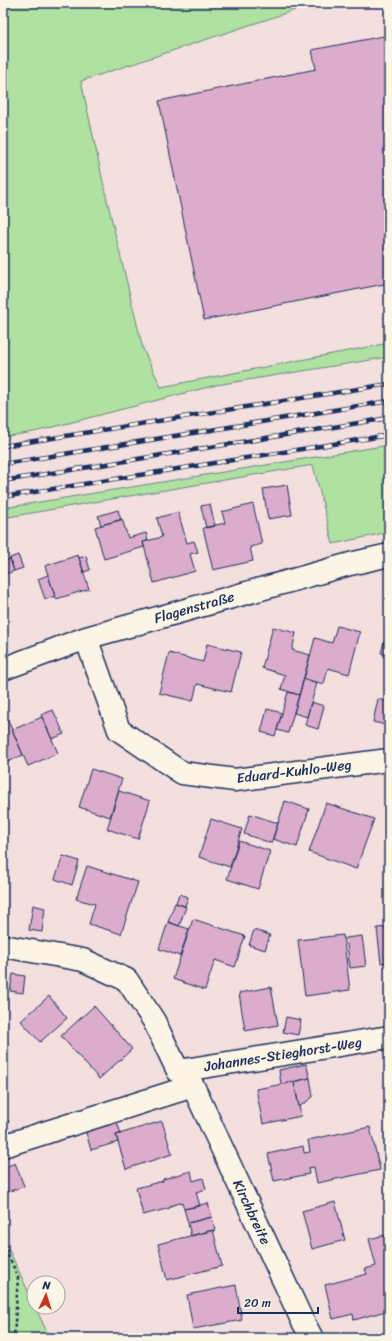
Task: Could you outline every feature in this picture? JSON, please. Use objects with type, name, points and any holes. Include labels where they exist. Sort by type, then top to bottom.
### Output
[{"type":"street","name":"Flagenstraße","points":[[3,669],[86,638],[350,564],[389,555]]},
{"type":"street","name":"Eduard-Kuhlo-Weg","points":[[86,638],[119,730],[182,773],[235,780],[389,760]]},
{"type":"street","name":"Kirchbreite","points":[[3,946],[83,960],[127,980],[154,1021],[185,1078],[312,1338]]},
{"type":"street","name":"Johannes-Stieghorst-Weg","points":[[185,1078],[389,1037]]},
{"type":"street","points":[[3,1146],[185,1078]]},
{"type":"path","points":[[3,1244],[18,1277],[14,1338]]},
{"type":"green space","points":[[3,3],[316,3],[81,81],[107,200],[143,349],[161,387],[389,343],[389,357],[216,385],[34,432],[3,437]]},
{"type":"green space","points":[[389,445],[389,532],[333,544],[313,465],[3,518],[3,508]]},
{"type":"green space","points":[[3,1237],[26,1287],[26,1315],[39,1315],[50,1338],[3,1338]]},
{"type":"building","points":[[389,35],[389,283],[204,320],[159,101],[316,69],[312,50]]},
{"type":"building","points":[[287,485],[292,515],[268,519],[263,489]]},
{"type":"building","points":[[210,504],[215,526],[206,528],[201,506]]},
{"type":"building","points":[[253,504],[262,544],[250,547],[253,561],[213,570],[203,528],[225,523],[222,512]]},
{"type":"building","points":[[118,510],[121,520],[101,525],[98,516]]},
{"type":"building","points":[[178,512],[187,543],[194,541],[198,552],[190,554],[195,571],[154,583],[143,542],[162,537],[157,518]]},
{"type":"building","points":[[122,519],[128,538],[146,533],[148,541],[143,542],[144,547],[104,559],[95,527]]},
{"type":"building","points":[[18,555],[23,568],[14,571],[10,558]]},
{"type":"building","points":[[78,555],[89,589],[56,599],[45,566]]},
{"type":"building","points":[[86,556],[90,570],[84,572],[79,558]]},
{"type":"building","points":[[10,559],[14,571],[6,574],[3,562]]},
{"type":"building","points":[[48,575],[55,596],[45,599],[38,579]]},
{"type":"building","points":[[3,581],[8,597],[3,599]]},
{"type":"building","points":[[389,624],[389,656],[381,653]]},
{"type":"building","points":[[337,626],[360,632],[349,674],[328,668],[324,684],[304,679],[315,638],[332,643]]},
{"type":"building","points":[[273,627],[296,633],[292,650],[310,655],[299,695],[281,689],[285,675],[262,668]]},
{"type":"building","points":[[207,644],[241,652],[231,692],[197,684],[193,701],[159,693],[169,653],[203,662]]},
{"type":"building","points":[[304,679],[317,683],[307,717],[294,713]]},
{"type":"building","points":[[288,692],[299,695],[288,733],[277,730]]},
{"type":"building","points":[[378,699],[389,702],[389,713],[386,725],[373,722]]},
{"type":"building","points":[[311,702],[324,706],[318,729],[305,725]]},
{"type":"building","points":[[267,709],[282,713],[275,736],[261,732]]},
{"type":"building","points":[[53,710],[64,734],[52,739],[41,715]]},
{"type":"building","points":[[42,717],[58,753],[28,766],[12,730]]},
{"type":"building","points":[[7,718],[23,755],[3,764],[3,720]]},
{"type":"building","points":[[91,769],[122,779],[110,817],[79,807]]},
{"type":"building","points":[[119,791],[150,801],[138,839],[107,829]]},
{"type":"building","points":[[285,801],[309,809],[297,847],[273,839]]},
{"type":"building","points":[[326,803],[374,819],[356,869],[309,852]]},
{"type":"building","points":[[389,810],[389,823],[385,822]]},
{"type":"building","points":[[250,814],[278,823],[271,843],[244,834]]},
{"type":"building","points":[[211,819],[242,829],[230,867],[199,857]]},
{"type":"building","points":[[239,841],[270,851],[258,889],[227,879]]},
{"type":"building","points":[[63,856],[79,861],[72,885],[55,879]]},
{"type":"building","points":[[87,866],[138,882],[121,934],[89,924],[95,904],[76,899]]},
{"type":"building","points":[[179,894],[188,897],[185,906],[176,903]]},
{"type":"building","points":[[175,903],[186,907],[179,926],[168,922]]},
{"type":"building","points":[[33,905],[45,908],[42,932],[29,930]]},
{"type":"building","points":[[193,919],[245,936],[235,967],[215,960],[205,990],[173,979]]},
{"type":"building","points":[[168,922],[189,929],[180,956],[159,949]]},
{"type":"building","points":[[389,927],[389,962],[381,963],[377,928]]},
{"type":"building","points":[[254,930],[270,935],[265,950],[249,945]]},
{"type":"building","points":[[343,935],[350,990],[305,996],[298,940]]},
{"type":"building","points":[[362,936],[366,966],[350,968],[346,938]]},
{"type":"building","points":[[13,974],[25,976],[23,993],[10,991]]},
{"type":"building","points":[[271,987],[278,1025],[245,1031],[239,993]]},
{"type":"building","points":[[49,996],[67,1018],[40,1042],[21,1021]]},
{"type":"building","points":[[94,1006],[132,1049],[99,1079],[61,1036]]},
{"type":"building","points":[[286,1017],[301,1020],[298,1035],[283,1032]]},
{"type":"building","points":[[306,1064],[310,1078],[281,1084],[279,1070]]},
{"type":"building","points":[[310,1078],[313,1097],[299,1107],[294,1082]]},
{"type":"building","points":[[294,1082],[301,1116],[263,1124],[256,1089]]},
{"type":"building","points":[[3,1113],[9,1122],[3,1126]]},
{"type":"building","points":[[116,1119],[121,1134],[116,1135],[118,1142],[91,1150],[85,1129]]},
{"type":"building","points":[[162,1121],[172,1154],[126,1169],[116,1135]]},
{"type":"building","points":[[370,1127],[380,1170],[317,1183],[314,1167],[308,1168],[309,1174],[274,1181],[268,1154],[303,1146],[304,1153],[310,1152],[308,1140]]},
{"type":"building","points":[[15,1163],[24,1186],[5,1193],[3,1187],[3,1168]]},
{"type":"building","points":[[191,1171],[193,1181],[203,1178],[206,1189],[196,1192],[200,1206],[184,1209],[182,1202],[170,1206],[170,1208],[143,1215],[136,1188],[163,1181],[163,1179]]},
{"type":"building","points":[[335,1202],[345,1240],[312,1249],[302,1211]]},
{"type":"building","points":[[208,1203],[212,1217],[188,1223],[184,1209]]},
{"type":"building","points":[[212,1217],[215,1230],[191,1236],[188,1223]]},
{"type":"building","points":[[213,1230],[222,1266],[167,1280],[158,1244]]},
{"type":"building","points":[[389,1234],[389,1277],[387,1277],[389,1283],[389,1310],[354,1320],[353,1314],[333,1319],[325,1285],[367,1274],[365,1269],[376,1266],[369,1239]]},
{"type":"building","points":[[236,1285],[242,1320],[193,1329],[187,1295]]},
{"type":"railway","points":[[3,446],[389,384]]},
{"type":"railway","points":[[3,464],[389,401]]},
{"type":"railway","points":[[3,481],[389,418]]},
{"type":"railway","points":[[3,497],[389,435]]}]
